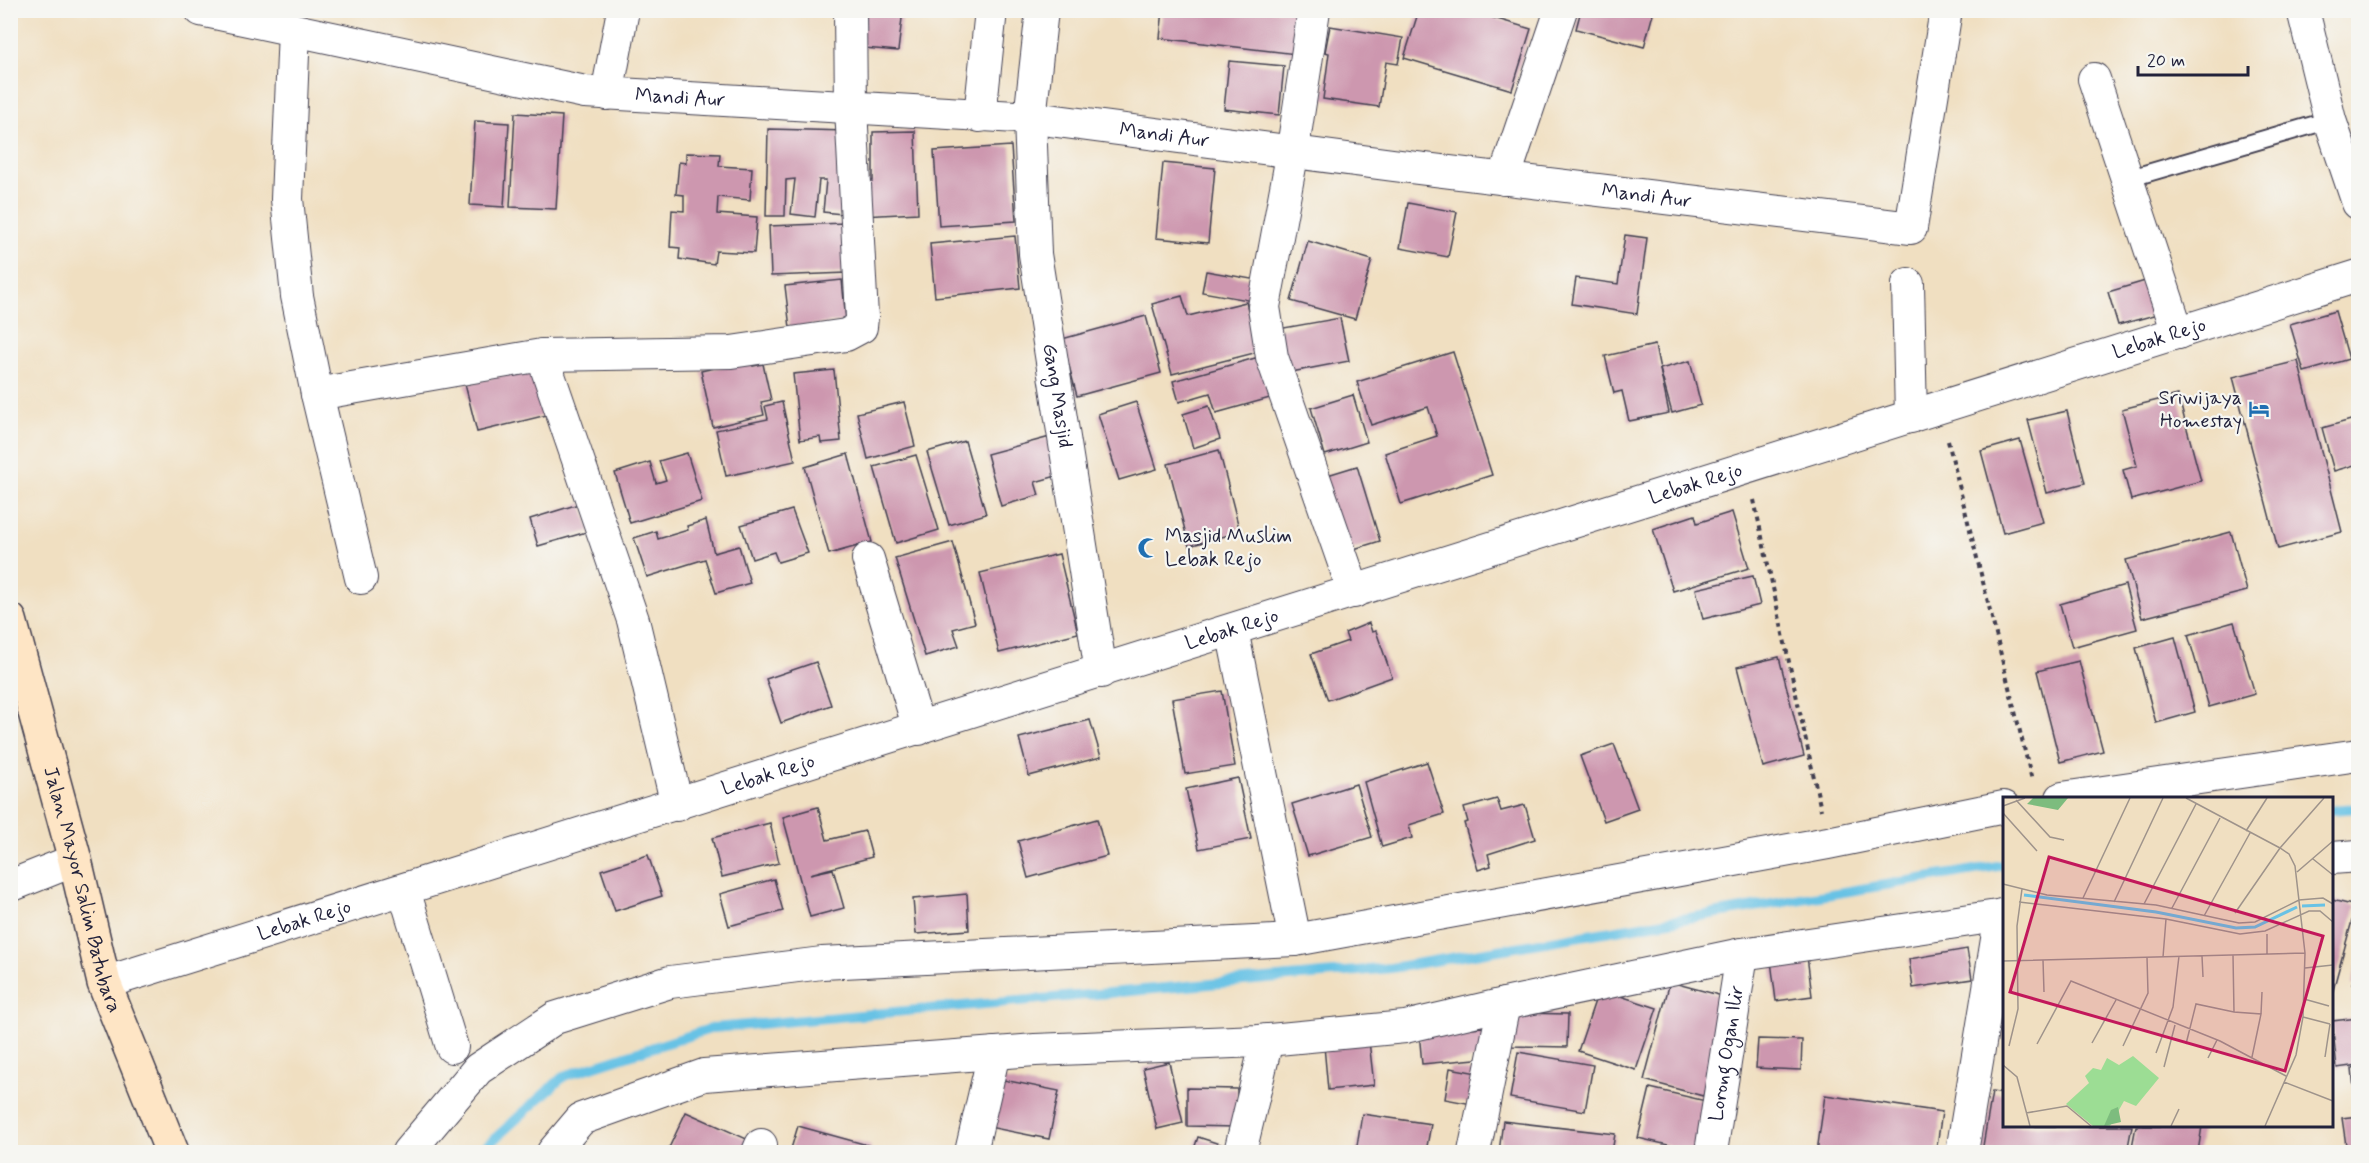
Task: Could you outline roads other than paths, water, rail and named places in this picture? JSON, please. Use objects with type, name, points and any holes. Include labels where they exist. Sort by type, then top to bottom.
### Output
[{"type":"street","name":"Mandi Aur","points":[[201,10],[585,92],[1030,118],[1504,179],[1911,228],[1946,10]]},
{"type":"street","points":[[607,94],[623,10]]},
{"type":"street","points":[[317,394],[542,355],[731,352],[854,332],[861,327],[851,108],[850,10]]},
{"type":"street","points":[[980,116],[991,10]]},
{"type":"street","name":"Gang Masjid","points":[[1042,10],[1030,118],[1035,254],[1101,672]]},
{"type":"street","points":[[1314,10],[1292,152],[1264,307],[1272,357],[1354,592]]},
{"type":"street","points":[[1504,179],[1561,10]]},
{"type":"street","points":[[2303,10],[2330,120],[2358,203]]},
{"type":"street","points":[[294,30],[287,199],[297,297],[317,394],[361,578]]},
{"type":"street","points":[[2094,80],[2178,333]]},
{"type":"street","name":"Lebak Rejo","points":[[104,984],[677,806],[2358,276]]},
{"type":"street","points":[[1908,284],[1925,412]]},
{"type":"street","points":[[542,355],[633,620],[677,806]]},
{"type":"street","points":[[868,559],[919,729]]},
{"type":"street","name":"Jalan Mayor Salim Batubara","points":[[10,620],[75,860],[104,984],[172,1152]]},
{"type":"street","points":[[1232,630],[1295,940]]},
{"type":"street","points":[[2048,793],[2358,755]]},
{"type":"street","points":[[408,1152],[478,1069],[555,1018],[670,982],[822,963],[1295,940],[1828,843],[2003,807]]},
{"type":"street","points":[[2333,858],[2358,856]]},
{"type":"street","points":[[10,886],[75,860]]},
{"type":"street","points":[[404,890],[452,1047]]},
{"type":"street","points":[[553,1152],[581,1119],[704,1075],[994,1053],[1267,1040],[1405,1027],[1742,954],[2003,915],[1962,1152]]},
{"type":"street","name":"Lorong Ogan Ilir","points":[[1711,1152],[1742,954]]},
{"type":"street","points":[[1473,1152],[1504,1004]]},
{"type":"street","points":[[1239,1152],[1267,1040]]},
{"type":"street","points":[[971,1152],[994,1053]]},
{"type":"lane","points":[[2134,177],[2330,120]]},
{"type":"waterway","points":[[2333,810],[2358,808]]},
{"type":"waterway","points":[[480,1152],[564,1076],[713,1028],[1391,968],[2003,865]]},
{"type":"place","name":"Sriwijaya Homestay","points":[[2259,409]]},
{"type":"place","name":"Masjid Muslim Lebak Rejo","points":[[1148,548]]}]
